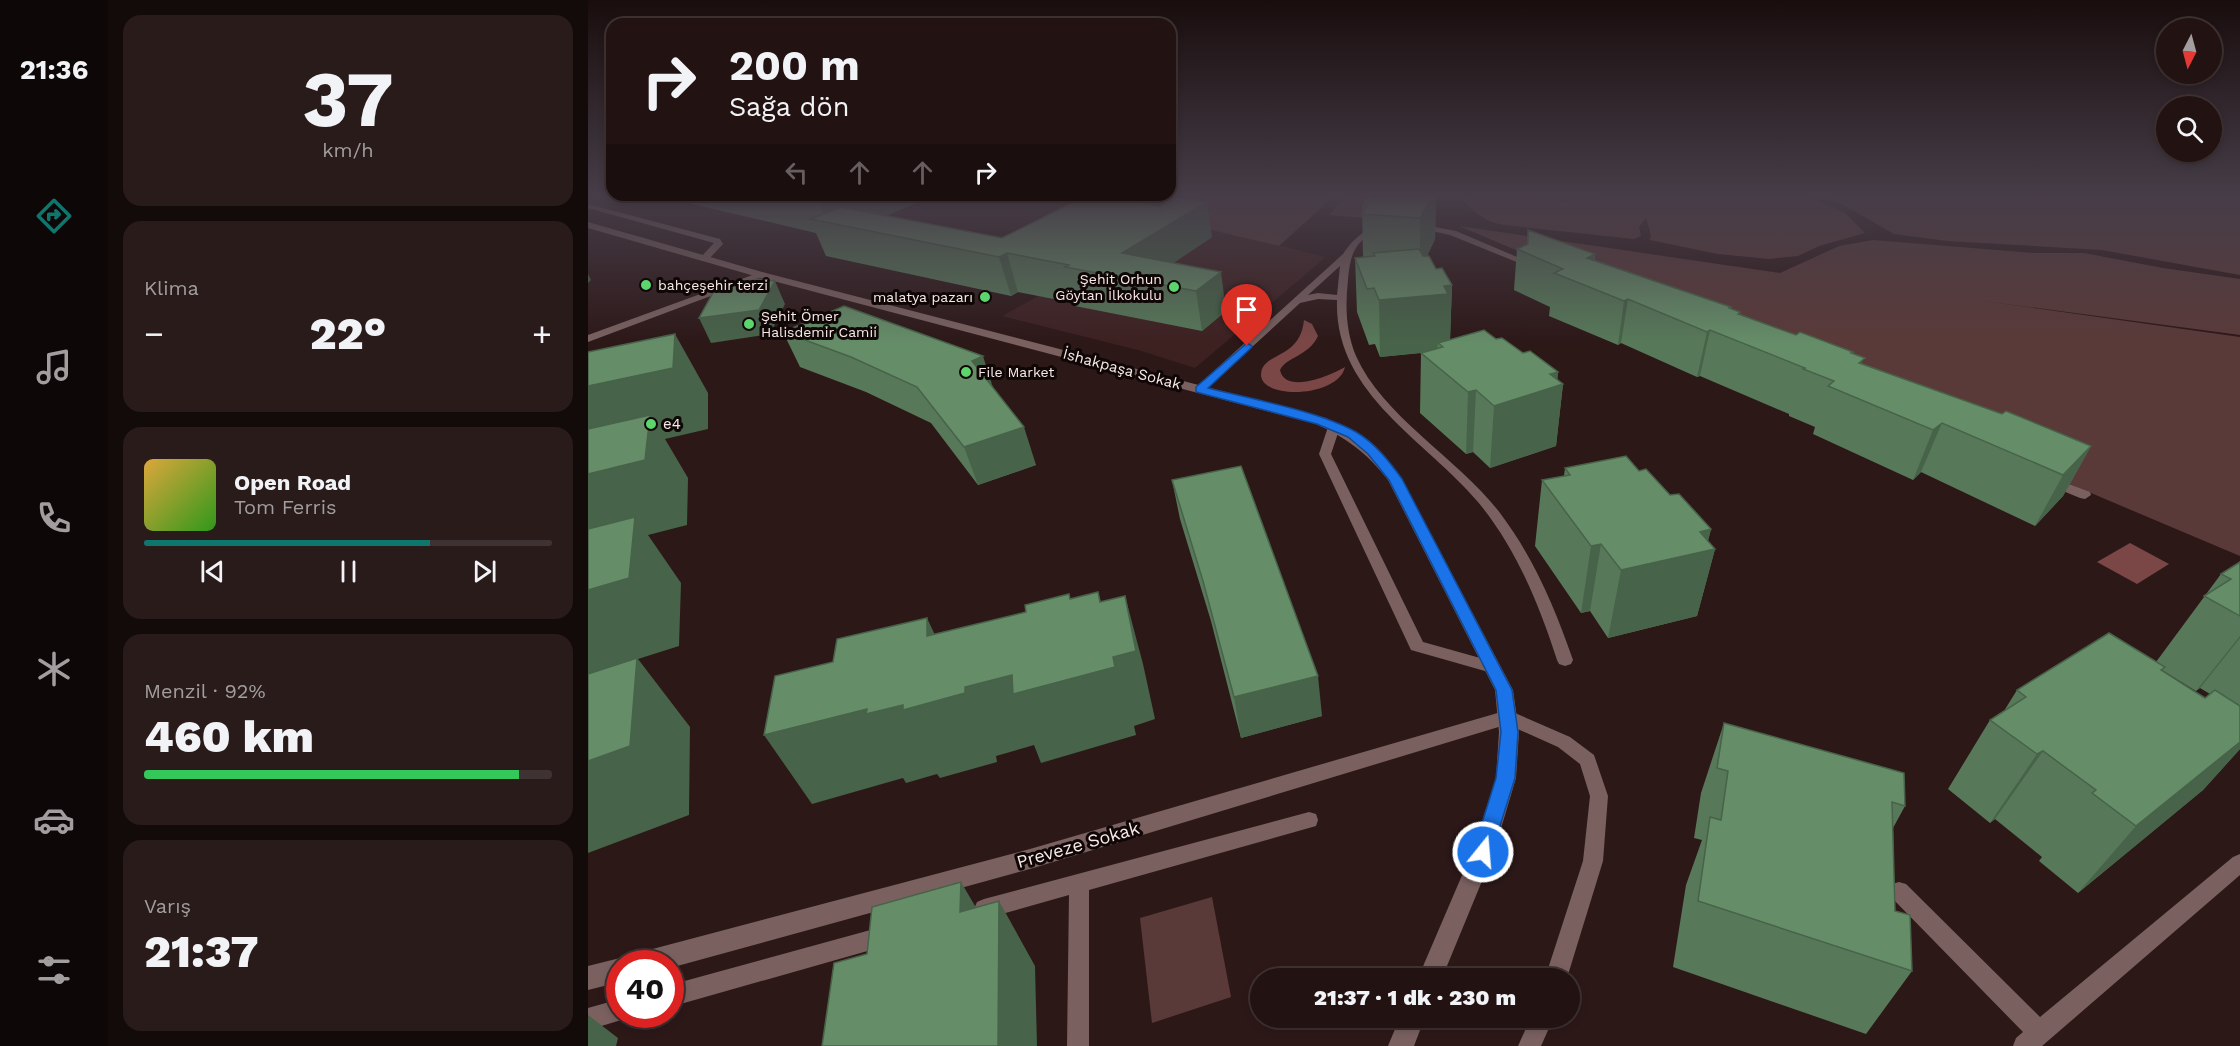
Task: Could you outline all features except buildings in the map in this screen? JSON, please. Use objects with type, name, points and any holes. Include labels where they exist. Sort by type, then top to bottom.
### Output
[{"type":"street","name":"İshakpaşa Sokak","points":[[659,246],[762,276],[1321,421],[1352,435],[1373,451],[1395,479],[1504,690],[1508,717],[1506,778],[1483,852],[1434,968]]},
{"type":"street","points":[[588,339],[762,276]]},
{"type":"street","name":"Preveze Sokak","points":[[684,952],[1030,859],[1508,717]]},
{"type":"street","points":[[588,978],[606,974]]},
{"type":"street","points":[[1401,1046],[1408,1028]]},
{"type":"lane","points":[[704,259],[719,246]]},
{"type":"lane","points":[[1200,389],[1346,256],[1353,246]]},
{"type":"lane","points":[[1484,246],[1546,271]]},
{"type":"lane","points":[[1346,256],[1341,311],[1344,336],[1354,361],[1394,412],[1481,498],[1513,540],[1535,579],[1565,660]]},
{"type":"lane","points":[[1297,301],[1318,296],[1342,298]]},
{"type":"lane","points":[[1334,427],[1325,454],[1417,646],[1492,667]]},
{"type":"lane","points":[[2041,477],[2085,495]]},
{"type":"lane","points":[[1508,717],[1564,742],[1588,760],[1599,796],[1593,861],[1559,968]]},
{"type":"lane","points":[[967,914],[1310,820]]},
{"type":"lane","points":[[1899,891],[2032,1039],[2240,863]]},
{"type":"lane","points":[[1078,1046],[1079,883]]},
{"type":"lane","points":[[684,992],[900,932]]},
{"type":"lane","points":[[588,1019],[606,1014]]},
{"type":"lane","points":[[1529,1046],[1538,1028]]},
{"type":"shaded area","name":"Şehit Orhun Göytan İlkokulu","points":[[1131,246],[1279,246],[1326,257],[1195,368],[1138,350],[1002,316]]},
{"type":"shaded area","points":[[1506,246],[1594,246],[1780,273],[1840,246],[1945,246],[2034,253],[2084,253],[2163,268],[2240,279],[2240,335],[1969,299],[2240,337],[2240,556]]},
{"type":"shaded area","points":[[1678,246],[1820,246],[1798,256],[1769,259],[1718,254]]},
{"type":"shaded area","points":[[2030,246],[2240,246],[2240,275],[2102,250]]},
{"type":"shaded area","points":[[1304,320],[1312,324],[1318,336],[1309,348],[1283,365],[1280,370],[1284,377],[1290,381],[1309,381],[1345,367],[1339,377],[1329,385],[1315,390],[1300,392],[1273,388],[1264,382],[1261,374],[1263,367],[1296,342]]},
{"type":"shaded area","points":[[2130,543],[2169,564],[2137,584],[2097,562]]},
{"type":"shaded area","points":[[1212,897],[1231,997],[1152,1023],[1140,918]]},
{"type":"place","name":"bahçeşehir terzi","points":[[646,285]]},
{"type":"place","name":"Şehit Orhun Göytan İlkokulu","points":[[1174,287]]},
{"type":"place","name":"malatya pazarı","points":[[985,297]]},
{"type":"place","name":"Şehit Ömer Halisdemir Camii","points":[[749,324]]},
{"type":"place","name":"File Market","points":[[966,372]]},
{"type":"place","name":"e4","points":[[651,424]]},
{"type":"route","points":[[1247,346],[1200,389],[1321,421],[1352,435],[1373,451],[1395,479],[1504,690],[1509,732],[1506,778],[1483,852]]}]
